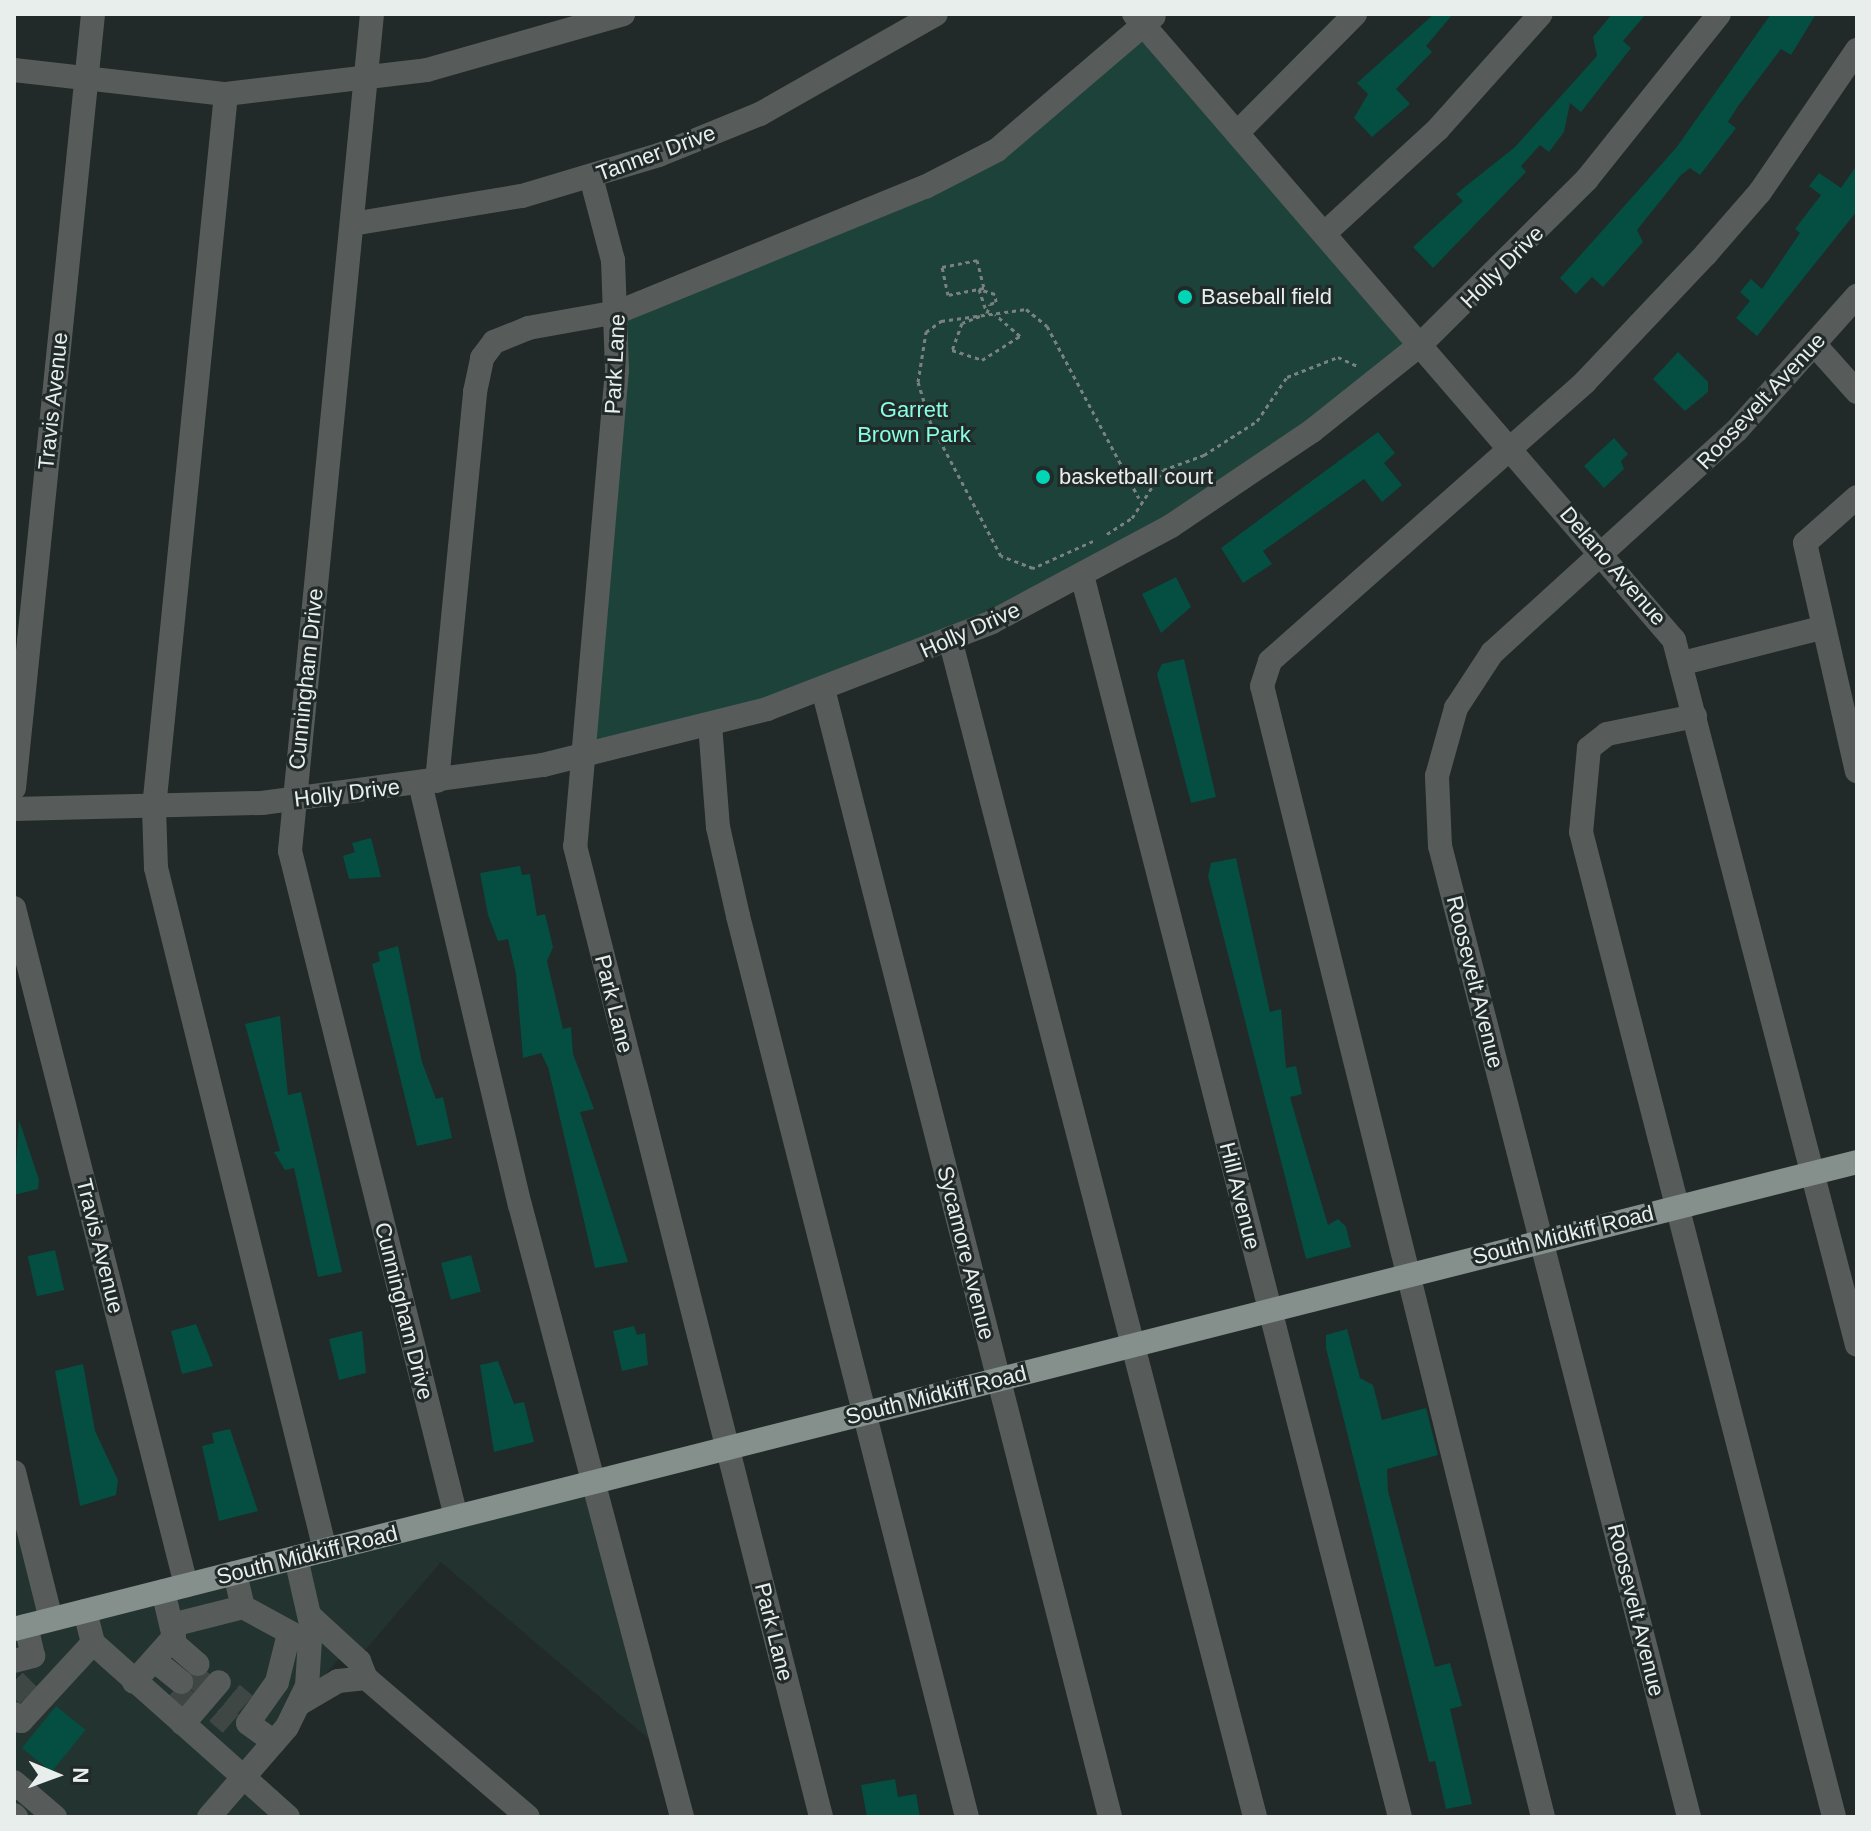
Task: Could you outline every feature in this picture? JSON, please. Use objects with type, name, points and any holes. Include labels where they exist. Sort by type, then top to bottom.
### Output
[{"type":"main road","name":"South Midkiff Road","points":[[20,1627],[1857,1162]]},
{"type":"street","name":"Travis Avenue","points":[[14,788],[93,14]]},
{"type":"street","name":"Cunningham Drive","points":[[372,14],[293,800],[292,868],[456,1517]]},
{"type":"street","points":[[14,70],[226,94],[365,80],[538,43],[623,14]]},
{"type":"street","name":"Tanner Drive","points":[[352,224],[481,204],[591,177],[760,114],[936,14]]},
{"type":"street","points":[[1238,132],[1355,14]]},
{"type":"street","points":[[1325,233],[1438,129],[1541,14]]},
{"type":"street","name":"Holly Drive","points":[[14,809],[154,808],[293,800],[429,782],[578,755],[710,724],[823,689],[950,639],[1082,575],[1199,507],[1364,375],[1421,344],[1587,179],[1719,14]]},
{"type":"street","points":[[682,1817],[591,1483],[429,782],[482,358],[494,342],[528,328],[618,312],[732,270],[997,150],[1145,18]]},
{"type":"street","name":"Delano Avenue","points":[[1145,18],[1238,132],[1666,627],[1683,663],[1857,1345]]},
{"type":"street","points":[[1543,1817],[1405,1276],[1262,686],[1270,661],[1585,382],[1733,223],[1857,50]]},
{"type":"street","points":[[226,94],[154,808],[156,868],[184,991],[325,1550]]},
{"type":"street","name":"Park Lane","points":[[591,177],[618,312],[578,755],[576,854],[821,1817]]},
{"type":"street","name":"Roosevelt Avenue","points":[[1689,1817],[1440,846],[1437,776],[1450,723],[1478,671],[1604,556],[1815,345],[1857,296]]},
{"type":"street","points":[[1815,345],[1857,392]]},
{"type":"street","points":[[1857,497],[1805,543],[1821,628],[1857,771]]},
{"type":"street","name":"Hill Avenue","points":[[1082,575],[1400,1817]]},
{"type":"street","points":[[1683,663],[1821,628]]},
{"type":"street","points":[[950,639],[1255,1817]]},
{"type":"street","name":"Sycamore Avenue","points":[[823,689],[1110,1817]]},
{"type":"street","points":[[1695,716],[1607,734],[1589,748],[1581,788],[1581,832],[1680,1206],[1834,1817]]},
{"type":"street","points":[[710,724],[721,842],[861,1413],[967,1817]]},
{"type":"street","name":"Travis Avenue","points":[[14,908],[175,1588],[157,1654]]},
{"type":"street","points":[[14,1472],[24,1555],[51,1619]]},
{"type":"street","points":[[296,1558],[306,1636],[297,1708]]},
{"type":"street","points":[[235,1573],[243,1607]]},
{"type":"street","points":[[243,1607],[359,1661],[366,1678],[528,1817]]},
{"type":"street","points":[[157,1654],[243,1607]]},
{"type":"street","points":[[85,1611],[93,1643]]},
{"type":"street","points":[[20,1627],[26,1710]]},
{"type":"street","points":[[214,1699],[306,1636]]},
{"type":"street","points":[[93,1643],[157,1654],[274,1742]]},
{"type":"street","points":[[26,1710],[93,1643]]},
{"type":"street","points":[[157,1654],[214,1699],[297,1708]]},
{"type":"street","points":[[157,1654],[214,1699],[219,1755],[288,1817]]},
{"type":"street","points":[[209,1817],[274,1742],[297,1708],[338,1681],[366,1678]]},
{"type":"street","points":[[214,1699],[219,1755]]},
{"type":"street","points":[[14,1782],[55,1817]]},
{"type":"path","points":[[987,313],[979,289],[977,260],[942,267],[948,295],[979,289],[995,294],[987,313],[962,323],[952,350],[982,360],[1020,336],[1003,315],[987,313]]},
{"type":"path","points":[[1033,568],[1001,556],[931,424],[918,382],[926,332],[941,321],[1026,309],[1047,326],[1139,498]]},
{"type":"path","points":[[1030,576],[1033,568],[1132,518],[1139,498],[1163,470],[1204,455],[1257,421],[1287,377],[1338,357],[1364,375],[1369,356]]},
{"type":"shaded area","points":[[14,1471],[51,1616],[593,1479],[662,1750],[441,1562],[352,1665],[341,1656],[242,1773],[292,1817],[14,1817]]},
{"type":"green space","name":"Garrett Brown Park","points":[[1142,27],[1421,344],[1257,469],[927,650],[579,755],[619,311],[997,150]]},
{"type":"building","points":[[1434,14],[1453,14],[1426,46],[1432,52],[1396,89],[1410,104],[1372,137],[1354,118],[1368,94],[1357,83]]},
{"type":"building","points":[[1612,14],[1646,14],[1623,41],[1631,48],[1581,112],[1570,103],[1564,132],[1549,152],[1540,145],[1521,166],[1526,172],[1433,268],[1413,247],[1463,201],[1456,194],[1515,147],[1597,56],[1593,37]]},
{"type":"building","points":[[1771,14],[1816,14],[1791,55],[1781,49],[1738,106],[1728,122],[1736,128],[1700,175],[1690,168],[1681,175],[1637,230],[1643,242],[1603,287],[1592,277],[1576,294],[1560,278],[1676,148]]},
{"type":"building","points":[[1857,165],[1857,211],[1757,336],[1736,318],[1750,301],[1740,292],[1751,279],[1762,289],[1800,233],[1795,229],[1821,195],[1809,186],[1819,173],[1841,188]]},
{"type":"building","points":[[1678,352],[1708,382],[1708,392],[1685,411],[1653,379]]},
{"type":"building","points":[[1378,432],[1395,453],[1384,463],[1402,485],[1382,502],[1364,479],[1263,551],[1272,564],[1243,583],[1221,548]]},
{"type":"building","points":[[1614,438],[1628,454],[1621,461],[1624,469],[1604,488],[1584,466]]},
{"type":"building","points":[[1176,577],[1191,607],[1161,633],[1142,594]]},
{"type":"building","points":[[1184,659],[1216,797],[1191,803],[1157,674],[1162,664]]},
{"type":"building","points":[[371,838],[381,877],[349,879],[343,856],[355,852],[352,843]]},
{"type":"building","points":[[1236,858],[1270,1012],[1281,1009],[1286,1068],[1296,1066],[1302,1094],[1290,1097],[1308,1159],[1328,1225],[1338,1219],[1346,1227],[1351,1247],[1306,1259],[1208,876],[1211,863]]},
{"type":"building","points":[[520,866],[522,875],[530,874],[537,916],[545,914],[553,947],[547,961],[563,1029],[571,1027],[573,1054],[594,1109],[580,1112],[628,1262],[595,1268],[548,1067],[541,1053],[523,1058],[516,974],[508,939],[498,941],[488,915],[480,873]]},
{"type":"building","points":[[398,946],[422,1062],[436,1099],[443,1097],[452,1138],[417,1146],[372,964],[380,961],[378,952]]},
{"type":"building","points":[[280,1016],[288,1095],[301,1092],[342,1272],[318,1277],[294,1168],[285,1170],[274,1152],[280,1151],[245,1024]]},
{"type":"building","points":[[19,1120],[39,1180],[38,1189],[14,1195]]},
{"type":"building","points":[[55,1250],[64,1290],[37,1296],[28,1256]]},
{"type":"building","points":[[471,1255],[481,1292],[451,1300],[441,1263]]},
{"type":"building","points":[[196,1324],[213,1366],[182,1374],[171,1331]]},
{"type":"building","points":[[634,1326],[637,1335],[645,1333],[648,1365],[622,1371],[613,1331]]},
{"type":"building","points":[[1347,1329],[1360,1378],[1373,1385],[1382,1420],[1426,1408],[1438,1455],[1387,1469],[1388,1491],[1435,1667],[1450,1663],[1462,1706],[1450,1709],[1472,1804],[1446,1809],[1435,1761],[1429,1762],[1326,1348],[1326,1335]]},
{"type":"building","points":[[362,1331],[366,1373],[339,1380],[329,1339]]},
{"type":"building","points":[[498,1361],[514,1404],[524,1402],[534,1442],[494,1452],[480,1365]]},
{"type":"building","points":[[83,1364],[95,1431],[118,1480],[116,1495],[80,1506],[55,1371]]},
{"type":"building","points":[[230,1429],[258,1511],[219,1521],[202,1446],[214,1443],[212,1433]]},
{"type":"building","points":[[56,1706],[86,1730],[52,1772],[22,1748]]},
{"type":"building","points":[[895,1779],[898,1797],[916,1794],[920,1817],[867,1817],[861,1785]]},
{"type":"tunnel","points":[[190,1672],[204,1685]]},
{"type":"tunnel","points":[[14,1681],[28,1695]]},
{"type":"tunnel","points":[[173,1691],[189,1704]]},
{"type":"tunnel","points":[[232,1694],[245,1705]]},
{"type":"tunnel","points":[[217,1712],[231,1724]]},
{"type":"place","name":"Baseball field","points":[[1185,297]]},
{"type":"place","name":"basketball court","points":[[1043,477]]}]
